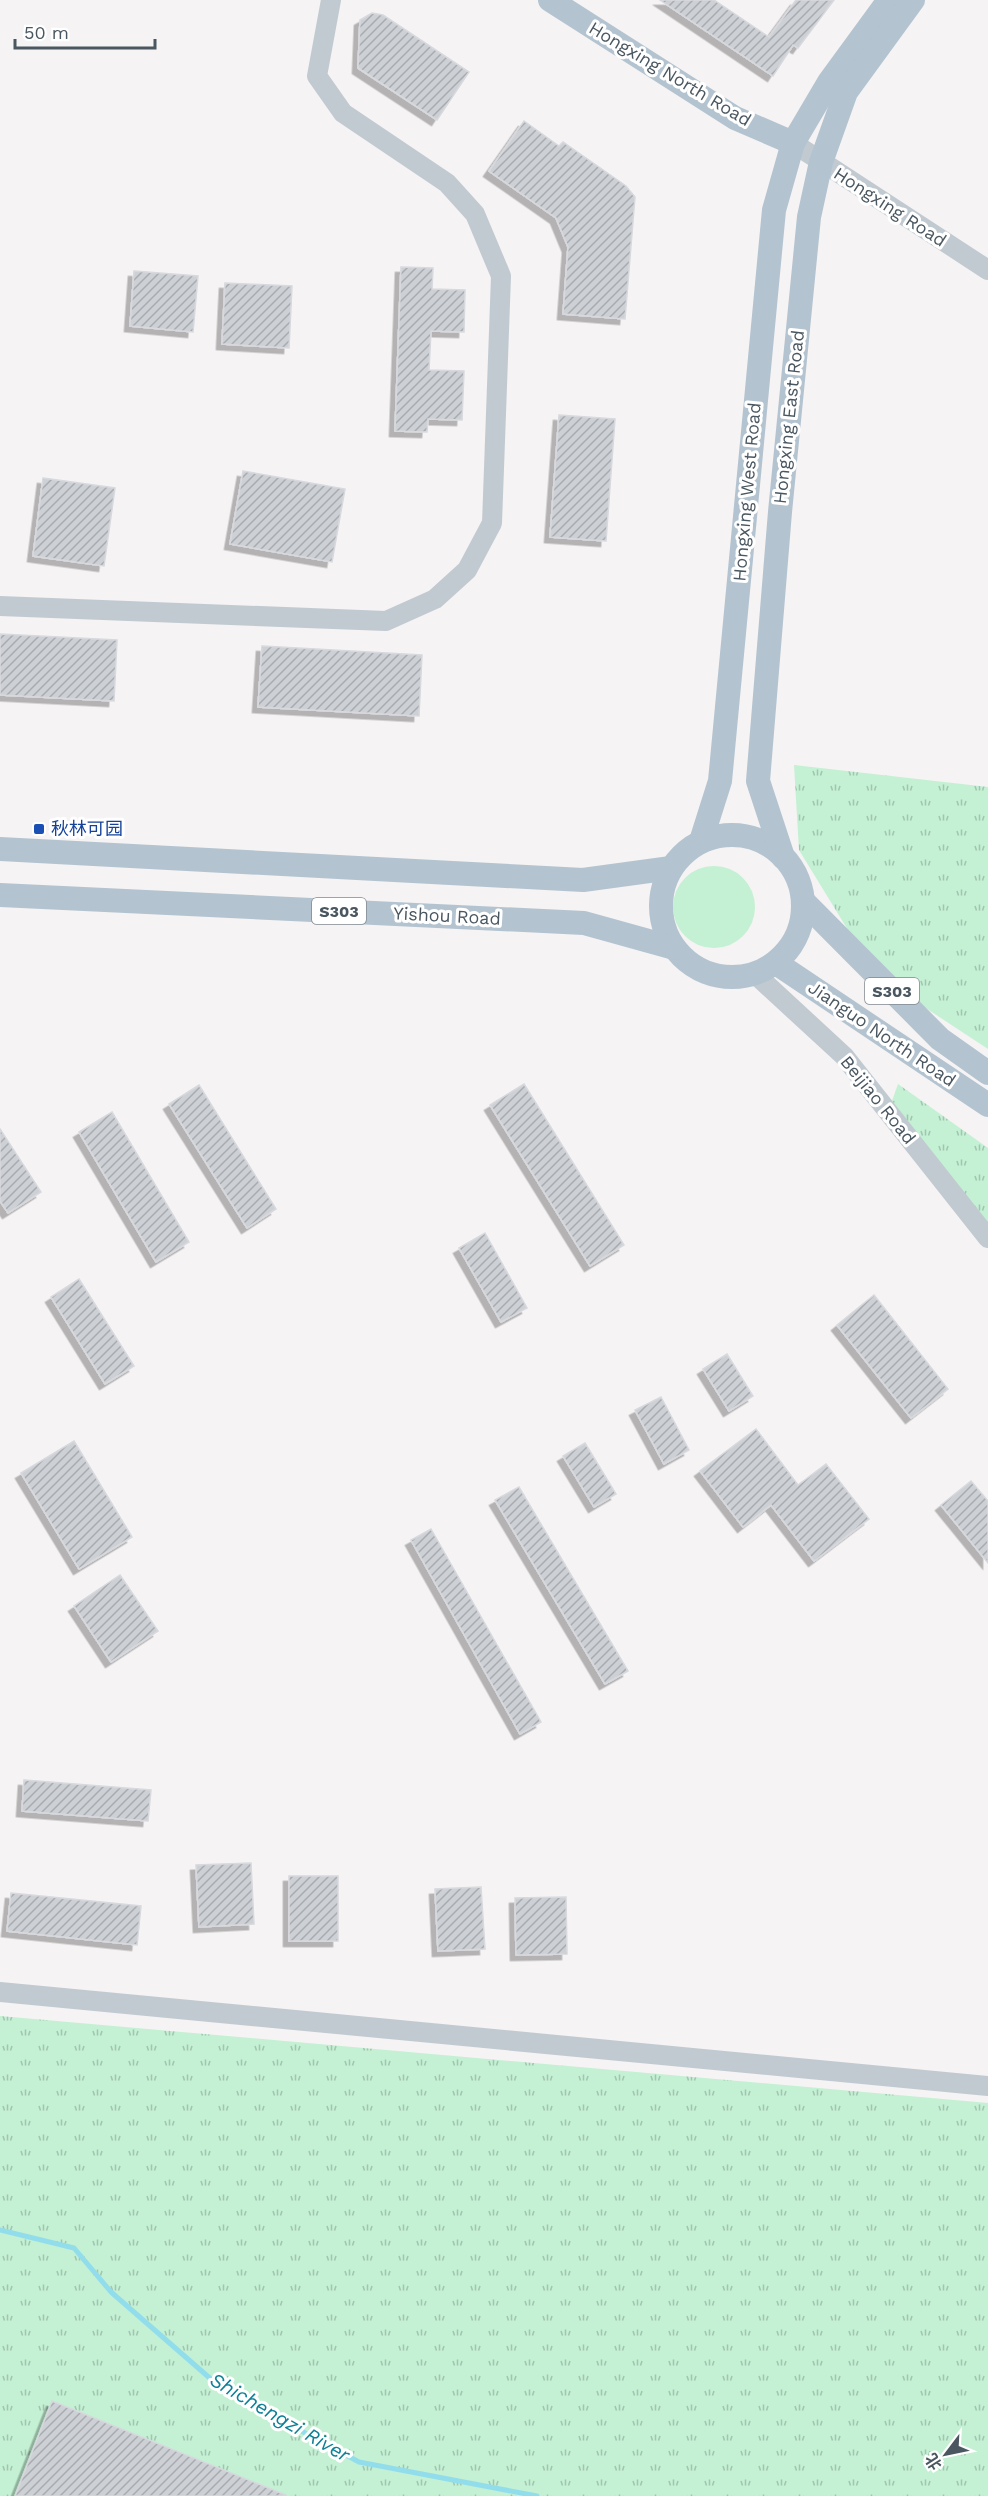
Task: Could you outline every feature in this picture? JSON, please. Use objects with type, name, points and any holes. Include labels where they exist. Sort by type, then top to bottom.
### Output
[{"type":"main road","name":"Hongxing North Road","points":[[550,0],[735,118],[793,143]]},
{"type":"main road","points":[[793,143],[829,82],[889,0]]},
{"type":"main road","name":"Hongxing East Road","points":[[783,857],[758,781],[780,512],[809,216],[821,162],[846,92],[914,0]]},
{"type":"main road","name":"Hongxing West Road","points":[[701,842],[720,781],[774,210],[793,143]]},
{"type":"main road","points":[[721,835],[741,835],[764,843],[783,857],[797,877],[803,901],[801,924],[791,945],[766,968],[733,978],[710,974],[690,964],[674,948],[664,929],[660,908],[663,888],[671,868],[684,853],[701,842],[721,835]]},
{"type":"main road","points":[[0,849],[583,880],[671,868]]},
{"type":"main road","name":"Yishou Road","points":[[0,895],[584,923],[674,948]]},
{"type":"main road","name":"Jianguo North Road","points":[[803,901],[940,1039],[988,1073]]},
{"type":"main road","name":"Jianguo North Road","points":[[766,968],[988,1105]]},
{"type":"street","points":[[0,606],[386,621],[435,599],[467,570],[492,523],[501,276],[476,214],[447,183],[343,113],[317,76],[331,0]]},
{"type":"street","name":"Hongxing Road","points":[[793,143],[988,270]]},
{"type":"street","name":"Beijiao Road","points":[[766,968],[844,1056],[988,1238]]},
{"type":"street","points":[[0,1992],[988,2086]]},
{"type":"green space","points":[[794,765],[988,787],[988,1049],[909,997],[848,930],[799,850]]},
{"type":"green space","points":[[714,866],[730,869],[743,878],[752,891],[755,907],[752,923],[743,936],[730,945],[714,948],[698,945],[685,936],[676,923],[673,907],[676,891],[685,878],[698,869]]},
{"type":"green space","points":[[898,1084],[988,1148],[988,1227],[892,1101]]},
{"type":"green space","points":[[0,2016],[988,2103],[988,2496],[0,2496]]},
{"type":"building","points":[[660,0],[714,0],[769,37],[796,0],[834,0],[798,48],[793,45],[773,76]]},
{"type":"building","points":[[372,13],[383,15],[469,72],[437,120],[358,68],[360,20]]},
{"type":"building","points":[[524,121],[559,146],[563,142],[626,186],[635,197],[625,319],[563,314],[568,247],[556,218],[489,171]]},
{"type":"building","points":[[401,267],[433,268],[432,289],[465,290],[464,332],[431,331],[429,370],[464,371],[462,420],[428,419],[427,432],[395,431]]},
{"type":"building","points":[[134,271],[198,276],[193,332],[130,326]]},
{"type":"building","points":[[225,283],[292,286],[289,348],[222,344]]},
{"type":"building","points":[[559,415],[615,419],[606,541],[550,537]]},
{"type":"building","points":[[243,471],[345,489],[332,562],[230,544]]},
{"type":"building","points":[[43,478],[115,488],[104,566],[33,556]]},
{"type":"building","points":[[0,634],[117,640],[114,701],[0,695]]},
{"type":"building","points":[[262,646],[422,655],[419,716],[258,707]]},
{"type":"building","points":[[524,1084],[624,1245],[590,1266],[490,1105]]},
{"type":"building","points":[[199,1085],[276,1209],[247,1228],[169,1104]]},
{"type":"building","points":[[112,1112],[189,1242],[156,1262],[79,1132]]},
{"type":"building","points":[[0,1129],[41,1192],[8,1213],[0,1201]]},
{"type":"building","points":[[485,1233],[527,1308],[501,1322],[459,1248]]},
{"type":"building","points":[[79,1279],[134,1366],[105,1384],[51,1297]]},
{"type":"building","points":[[874,1295],[948,1389],[911,1418],[837,1325]]},
{"type":"building","points":[[727,1354],[753,1396],[729,1411],[703,1369]]},
{"type":"building","points":[[661,1397],[689,1450],[664,1464],[635,1410]]},
{"type":"building","points":[[756,1429],[798,1485],[826,1464],[869,1519],[814,1561],[771,1505],[743,1527],[700,1471]]},
{"type":"building","points":[[74,1441],[132,1537],[79,1569],[21,1473]]},
{"type":"building","points":[[585,1443],[616,1494],[594,1507],[563,1456]]},
{"type":"building","points":[[971,1481],[988,1501],[988,1563],[941,1505]]},
{"type":"building","points":[[519,1487],[628,1671],[605,1684],[495,1500]]},
{"type":"building","points":[[431,1529],[541,1722],[520,1734],[411,1540]]},
{"type":"building","points":[[120,1575],[158,1631],[111,1662],[74,1606]]},
{"type":"building","points":[[24,1780],[151,1790],[148,1821],[22,1811]]},
{"type":"building","points":[[251,1863],[254,1924],[199,1927],[196,1865]]},
{"type":"building","points":[[289,1876],[338,1876],[338,1941],[289,1941]]},
{"type":"building","points":[[481,1887],[485,1949],[438,1951],[435,1889]]},
{"type":"building","points":[[11,1893],[141,1906],[137,1945],[7,1931]]},
{"type":"building","points":[[566,1897],[567,1954],[516,1955],[515,1898]]},
{"type":"building","points":[[52,2401],[286,2495],[286,2496],[15,2496]]},
{"type":"waterway","name":"Shichengzi River","points":[[0,2230],[74,2248],[111,2292],[220,2387],[359,2462],[537,2496]]},
{"type":"place","name":"秋林可园","points":[[39,829]]}]
